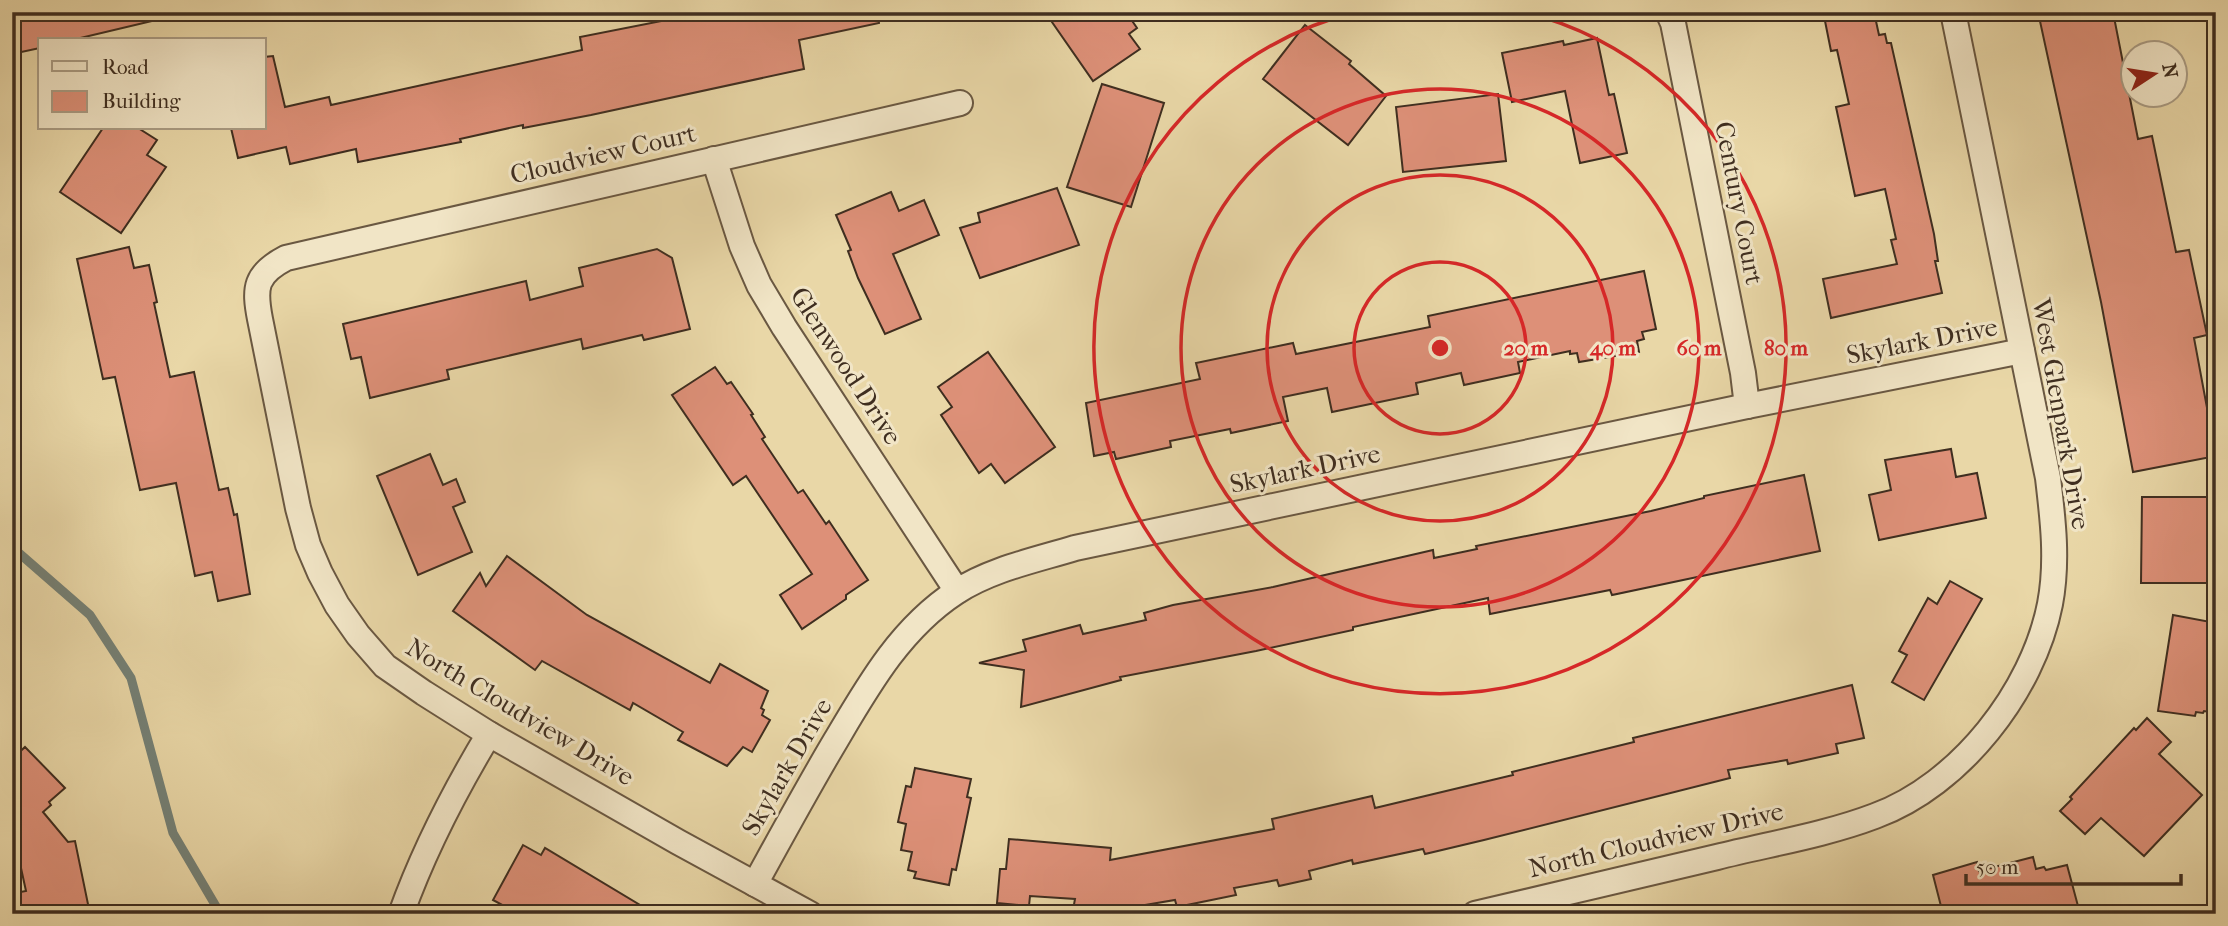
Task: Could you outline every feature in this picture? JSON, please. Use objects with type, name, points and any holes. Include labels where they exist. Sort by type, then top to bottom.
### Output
[{"type":"street","name":"Century Court","points":[[1668,12],[1743,373],[1747,406]]},
{"type":"street","name":"West Glenpark Drive","points":[[1850,824],[1878,816],[1904,802],[1958,764],[2004,711],[2040,643],[2050,603],[2054,557],[2048,478],[1953,12]]},
{"type":"street","name":"Cloudview Court","points":[[264,274],[286,257],[960,103]]},
{"type":"street","name":"Glenwood Drive","points":[[714,159],[742,246],[759,285],[957,591]]},
{"type":"street","name":"North Cloudview Drive","points":[[264,274],[259,280],[256,297],[298,508],[308,545],[320,573],[358,635],[385,666],[489,734],[810,914]]},
{"type":"street","name":"Skylark Drive","points":[[755,884],[796,808],[887,658],[927,613],[957,591],[985,577],[1075,548],[1747,406],[2022,351]]},
{"type":"street","points":[[401,914],[421,861],[441,819],[489,734]]},
{"type":"street","name":"North Cloudview Drive","points":[[1475,914],[1850,824]]},
{"type":"building","points":[[12,12],[151,12],[152,21],[80,38],[38,38],[38,48],[12,54]]},
{"type":"building","points":[[707,12],[878,12],[879,23],[799,40],[804,69],[591,115],[523,128],[523,125],[460,139],[461,142],[358,162],[356,149],[290,164],[286,147],[238,158],[231,130],[266,130],[266,57],[273,56],[285,107],[329,97],[331,105],[582,50],[580,37]]},
{"type":"building","points":[[1045,12],[1126,12],[1137,28],[1129,34],[1140,49],[1093,81]]},
{"type":"building","points":[[1830,12],[1874,12],[1879,35],[1885,34],[1887,43],[1891,43],[1934,234],[1938,261],[1935,261],[1942,293],[1831,318],[1823,279],[1897,264],[1891,240],[1896,239],[1885,189],[1855,196],[1836,107],[1849,104],[1837,50],[1831,51],[1824,16],[1830,15]]},
{"type":"building","points":[[2038,12],[2113,12],[2120,48],[2120,108],[2132,108],[2138,139],[2152,136],[2176,252],[2189,250],[2207,335],[2194,338],[2216,456],[2133,472],[2101,302]]},
{"type":"building","points":[[1305,25],[1351,61],[1349,64],[1386,96],[1348,145],[1263,79]]},
{"type":"building","points":[[1597,38],[1609,95],[1614,94],[1627,153],[1580,163],[1565,91],[1512,102],[1502,53],[1563,41],[1564,45]]},
{"type":"building","points":[[1102,84],[1164,103],[1131,207],[1067,187]]},
{"type":"building","points":[[1498,94],[1506,161],[1403,172],[1396,107]]},
{"type":"building","points":[[102,130],[141,130],[157,140],[147,155],[166,167],[121,233],[60,192]]},
{"type":"building","points":[[1057,188],[1079,245],[980,278],[960,228],[980,222],[978,213]]},
{"type":"building","points":[[891,192],[899,211],[924,200],[939,235],[893,254],[921,319],[885,334],[858,278],[848,251],[851,250],[836,215]]},
{"type":"building","points":[[129,247],[134,268],[149,265],[170,377],[194,372],[219,490],[228,488],[234,515],[237,514],[250,594],[218,601],[212,572],[195,576],[176,483],[140,490],[115,377],[103,379],[77,259]]},
{"type":"building","points":[[657,249],[672,258],[690,329],[644,340],[642,335],[583,349],[581,339],[447,370],[449,379],[370,398],[361,357],[351,359],[343,324],[526,281],[530,300],[583,286],[579,268]]},
{"type":"building","points":[[1644,271],[1656,329],[1642,332],[1644,339],[1637,341],[1639,352],[1579,362],[1577,353],[1570,354],[1570,351],[1518,362],[1520,373],[1464,385],[1461,373],[1416,383],[1418,394],[1332,412],[1327,388],[1283,397],[1288,421],[1231,433],[1230,429],[1170,441],[1171,447],[1116,459],[1114,452],[1094,456],[1086,403],[1200,379],[1196,363],[1293,343],[1296,354],[1430,327],[1428,316]]},
{"type":"building","points":[[988,352],[1055,447],[1005,483],[991,464],[979,473],[941,415],[952,407],[938,387]]},
{"type":"building","points":[[715,367],[727,384],[731,382],[753,414],[751,415],[765,437],[762,439],[798,493],[803,490],[826,524],[829,521],[868,580],[846,595],[846,599],[802,629],[780,595],[812,574],[746,476],[733,485],[672,395]]},
{"type":"building","points":[[1951,449],[1956,477],[1977,473],[1986,518],[1879,540],[1869,495],[1891,490],[1885,460]]},
{"type":"building","points":[[430,454],[443,485],[456,479],[465,502],[453,507],[472,552],[418,575],[377,476]]},
{"type":"building","points":[[1804,475],[1820,551],[1612,595],[1610,590],[1490,614],[1488,598],[1256,651],[1120,677],[1121,680],[1021,707],[1024,670],[979,663],[1026,651],[1023,640],[1080,625],[1083,634],[1146,620],[1144,613],[1173,605],[1273,587],[1433,550],[1434,558],[1477,549],[1476,546],[1651,511],[1704,496]]},
{"type":"building","points":[[2142,497],[2216,497],[2216,583],[2141,583]]},
{"type":"building","points":[[507,556],[587,615],[710,683],[720,664],[768,691],[761,708],[764,710],[762,715],[770,720],[752,752],[743,747],[727,766],[678,740],[683,732],[633,703],[630,710],[542,661],[535,670],[453,611],[480,573],[486,586]]},
{"type":"building","points":[[1950,581],[1982,599],[1924,700],[1892,682],[1907,655],[1899,651],[1928,598],[1937,604]]},
{"type":"building","points":[[2173,615],[2216,623],[2216,713],[2196,712],[2195,716],[2158,711]]},
{"type":"building","points":[[1852,685],[1864,738],[1836,744],[1838,753],[1788,764],[1787,760],[1728,770],[1730,778],[1484,840],[1425,854],[1423,849],[1353,864],[1352,860],[1309,871],[1311,879],[1279,886],[1277,880],[1234,888],[1236,895],[1177,907],[1175,900],[1115,910],[1115,914],[1112,914],[1073,910],[1075,899],[1030,896],[1029,906],[997,903],[1000,869],[1006,869],[1009,839],[1111,848],[1110,860],[1274,829],[1272,819],[1372,796],[1375,808],[1513,775],[1512,772],[1634,742],[1633,738]]},
{"type":"building","points":[[2147,718],[2171,742],[2159,754],[2202,795],[2144,856],[2101,818],[2085,834],[2060,811],[2134,728],[2136,730]]},
{"type":"building","points":[[25,747],[65,788],[49,802],[51,805],[43,812],[68,842],[75,841],[89,909],[66,914],[19,914],[15,893],[26,891],[12,827],[12,759]]},
{"type":"building","points":[[915,768],[971,779],[967,797],[971,798],[956,870],[952,869],[949,885],[914,878],[916,872],[908,870],[912,852],[901,850],[906,824],[898,822],[906,786],[911,787]]},
{"type":"building","points":[[523,845],[541,855],[545,848],[655,914],[519,914],[493,900]]},
{"type":"building","points":[[2033,857],[2036,869],[2044,867],[2046,870],[2067,865],[2078,906],[2051,914],[1943,914],[1933,875],[1977,862],[1979,871]]},
{"type":"waterway","points":[[12,547],[90,615],[131,678],[173,833],[217,908],[232,914]]}]
